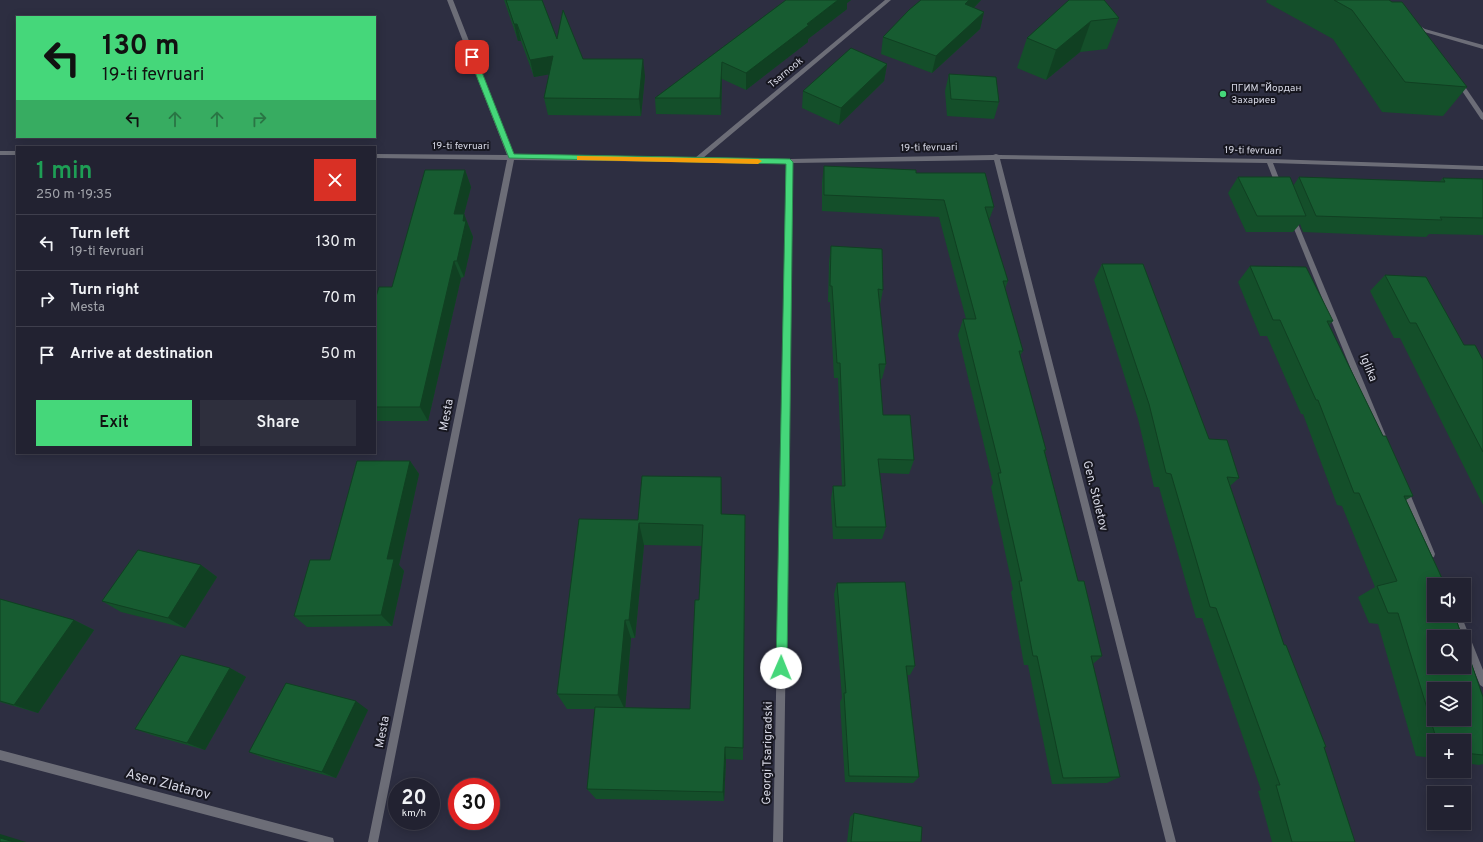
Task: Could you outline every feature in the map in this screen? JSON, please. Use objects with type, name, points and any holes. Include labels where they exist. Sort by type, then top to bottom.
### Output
[{"type":"street","points":[[450,0],[511,157]]},
{"type":"street","name":"Tsarnook","points":[[696,160],[888,0]]},
{"type":"street","points":[[1410,23],[1423,30],[1483,47]]},
{"type":"street","points":[[1423,30],[1427,36]]},
{"type":"street","points":[[1453,74],[1483,118]]},
{"type":"street","points":[[0,153],[16,153]]},
{"type":"street","name":"19-ti fevruari","points":[[376,156],[790,162],[996,156],[1269,161],[1483,168]]},
{"type":"street","name":"Gen. Stoletov","points":[[996,156],[1171,842]]},
{"type":"street","name":"Mesta","points":[[373,842],[511,157]]},
{"type":"street","points":[[1269,161],[1284,197]]},
{"type":"street","name":"Georgi Tsarigradski","points":[[778,842],[790,162]]},
{"type":"street","name":"Iglika","points":[[1290,212],[1386,446]]},
{"type":"street","points":[[1401,483],[1434,563]]},
{"type":"street","points":[[1459,622],[1483,682]]},
{"type":"street","name":"Asen Zlatarov","points":[[0,755],[329,842]]},
{"type":"building","points":[[506,0],[542,0],[557,39],[563,10],[583,59],[643,59],[639,99],[544,98],[553,56],[530,60],[517,24],[514,24]]},
{"type":"building","points":[[786,0],[838,0],[807,24],[809,25],[746,73],[722,62],[720,98],[655,98]]},
{"type":"building","points":[[921,0],[969,0],[965,4],[984,12],[936,56],[883,37],[909,10]]},
{"type":"building","points":[[1069,0],[1104,0],[1119,18],[1091,21],[1056,50],[1027,38]]},
{"type":"building","points":[[1334,0],[1389,0],[1392,2],[1402,2],[1467,87],[1405,82],[1352,10]]},
{"type":"building","points":[[851,48],[887,64],[841,108],[803,91]]},
{"type":"building","points":[[949,74],[996,77],[999,102],[951,99]]},
{"type":"building","points":[[824,166],[916,170],[916,173],[985,173],[994,207],[985,207],[1008,281],[1003,281],[1023,351],[1019,351],[1046,450],[1044,450],[1078,581],[1084,581],[1102,656],[1091,656],[1120,777],[1063,778],[1037,656],[1033,656],[1019,581],[1022,581],[998,473],[1001,473],[963,319],[976,319],[944,200],[824,195]]},
{"type":"building","points":[[425,170],[465,170],[454,214],[464,214],[463,221],[466,221],[457,261],[454,261],[420,407],[376,407],[376,297],[379,287],[392,287]]},
{"type":"building","points":[[1238,177],[1290,177],[1306,216],[1257,216]]},
{"type":"building","points":[[1299,177],[1445,182],[1443,178],[1483,179],[1483,218],[1440,217],[1442,220],[1316,216]]},
{"type":"building","points":[[831,246],[882,249],[883,290],[878,289],[886,364],[879,364],[883,415],[910,415],[914,460],[878,459],[886,527],[836,527],[833,486],[845,486],[840,363],[837,363],[832,286],[830,286]]},
{"type":"building","points":[[1102,264],[1143,264],[1209,439],[1227,440],[1239,478],[1227,477],[1284,645],[1286,645],[1326,747],[1324,747],[1355,842],[1292,842],[1276,785],[1280,785],[1216,608],[1210,607],[1171,474],[1166,473],[1149,404]]},
{"type":"building","points":[[1250,266],[1306,267],[1333,321],[1327,321],[1383,436],[1386,436],[1413,496],[1404,496],[1442,578],[1427,578],[1427,622],[1457,622],[1460,630],[1427,630],[1427,674],[1471,674],[1471,662],[1483,697],[1483,755],[1471,754],[1471,734],[1435,734],[1432,726],[1471,726],[1471,682],[1427,682],[1427,708],[1398,613],[1388,613],[1377,586],[1397,581],[1359,493],[1354,493],[1318,400],[1316,400],[1280,320],[1273,320]]},
{"type":"building","points":[[1385,275],[1426,277],[1464,345],[1475,345],[1483,360],[1483,452],[1416,323],[1410,323]]},
{"type":"building","points":[[357,461],[410,461],[387,559],[394,559],[381,615],[294,616],[310,560],[330,560]]},
{"type":"building","points":[[642,476],[721,477],[721,514],[745,515],[743,748],[725,747],[723,792],[587,789],[595,707],[690,709],[695,600],[699,600],[703,525],[639,523],[629,620],[625,620],[618,695],[557,694],[579,519],[638,520]]},
{"type":"building","points":[[138,550],[201,565],[168,618],[102,601]]},
{"type":"building","points":[[905,582],[915,666],[906,666],[919,777],[849,776],[844,693],[846,693],[837,583]]},
{"type":"building","points":[[0,599],[74,620],[14,705],[0,701]]},
{"type":"building","points":[[181,655],[230,668],[187,743],[135,729]]},
{"type":"building","points":[[286,683],[356,701],[322,772],[249,752]]},
{"type":"building","points":[[854,813],[922,827],[921,842],[851,842]]},
{"type":"building","points":[[0,838],[14,842],[0,842]]},
{"type":"slow traffic","points":[[580,158],[758,161]]},
{"type":"place","name":"ПГИМ \"Йордан Захариев","points":[[1223,94]]},
{"type":"route","points":[[472,57],[511,157],[790,162],[781,668]]}]
